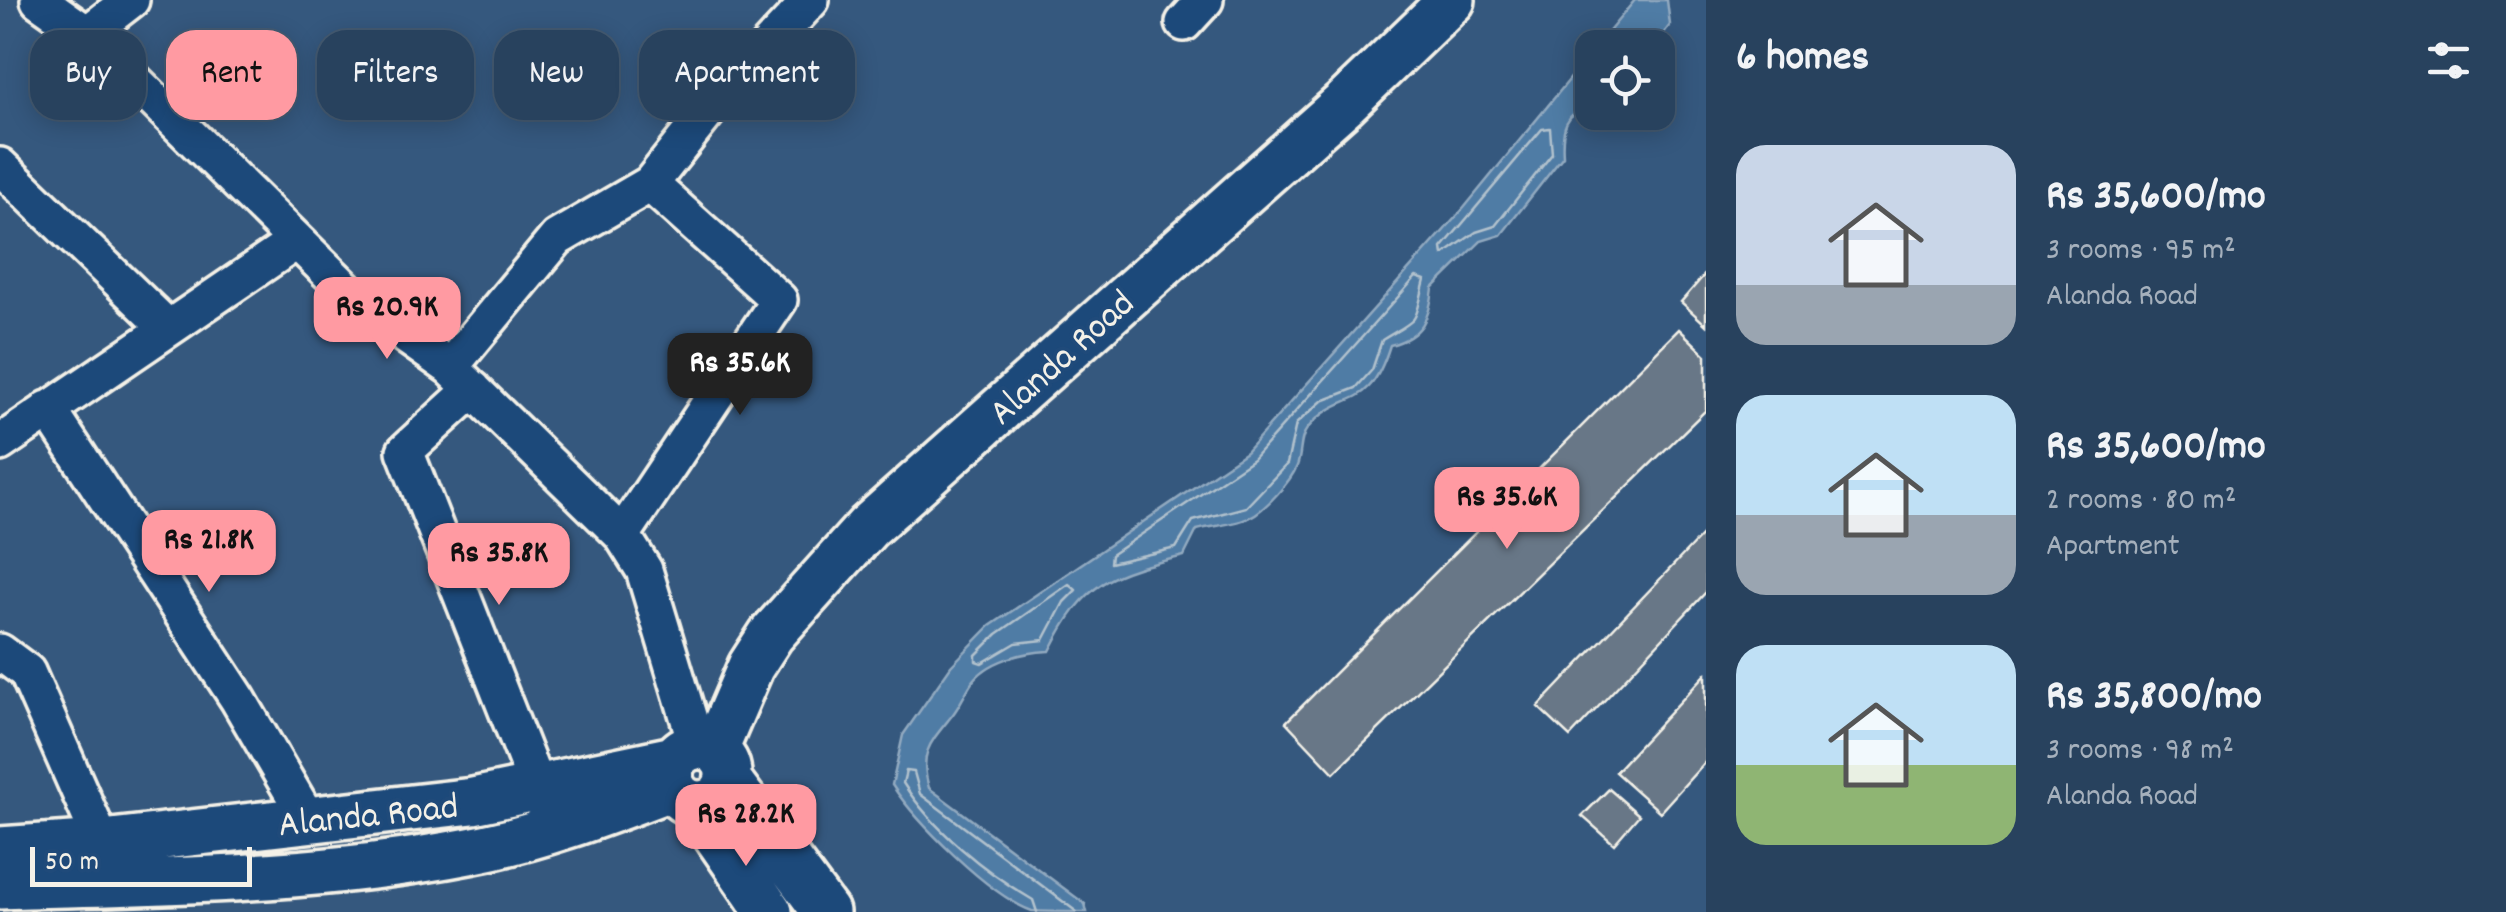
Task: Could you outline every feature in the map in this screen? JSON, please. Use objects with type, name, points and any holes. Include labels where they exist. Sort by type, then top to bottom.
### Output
[{"type":"main road","name":"Alanda Road","points":[[0,886],[115,879],[274,877],[470,851],[553,830],[697,771],[751,666],[771,636],[868,527],[1345,103],[1447,2]]},
{"type":"main road","name":"Alanda Road","points":[[0,850],[115,879],[308,819],[474,802],[538,786],[697,771]]},
{"type":"main road","points":[[697,771],[769,912]]},
{"type":"main road","points":[[697,771],[826,912]]},
{"type":"street","points":[[39,0],[82,30]]},
{"type":"street","points":[[93,30],[132,0]]},
{"type":"street","points":[[553,830],[405,451],[462,378],[557,238],[650,184],[712,106],[811,0]]},
{"type":"street","points":[[146,92],[361,304],[462,378],[622,535],[644,570],[697,771]]},
{"type":"street","points":[[0,166],[167,327]]},
{"type":"street","points":[[622,535],[778,300],[650,184]]},
{"type":"street","points":[[0,443],[297,242]]},
{"type":"street","points":[[48,408],[238,699],[308,819]]},
{"type":"street","points":[[0,652],[28,672],[115,879]]},
{"type":"water","points":[[1635,0],[1667,0],[1670,25],[1666,30],[1610,30]]},
{"type":"water","points":[[1575,73],[1575,112],[1563,137],[1563,156],[1501,235],[1481,241],[1433,288],[1422,325],[1410,337],[1390,345],[1373,383],[1320,416],[1307,429],[1294,472],[1270,502],[1245,520],[1197,530],[1184,556],[1136,568],[1102,584],[1076,609],[1050,651],[996,663],[971,684],[928,750],[925,766],[929,788],[1085,904],[1087,912],[1032,911],[995,890],[936,837],[892,785],[903,735],[951,666],[990,626],[1246,452],[1464,208]]},
{"type":"building","points":[[1706,273],[1706,325],[1681,302]]},
{"type":"building","points":[[1679,329],[1706,355],[1706,410],[1334,773],[1286,722]]},
{"type":"building","points":[[1706,531],[1706,592],[1570,737],[1538,707]]},
{"type":"building","points":[[1706,674],[1706,761],[1660,812],[1615,772]]},
{"type":"building","points":[[1609,789],[1639,815],[1614,844],[1582,816]]}]
